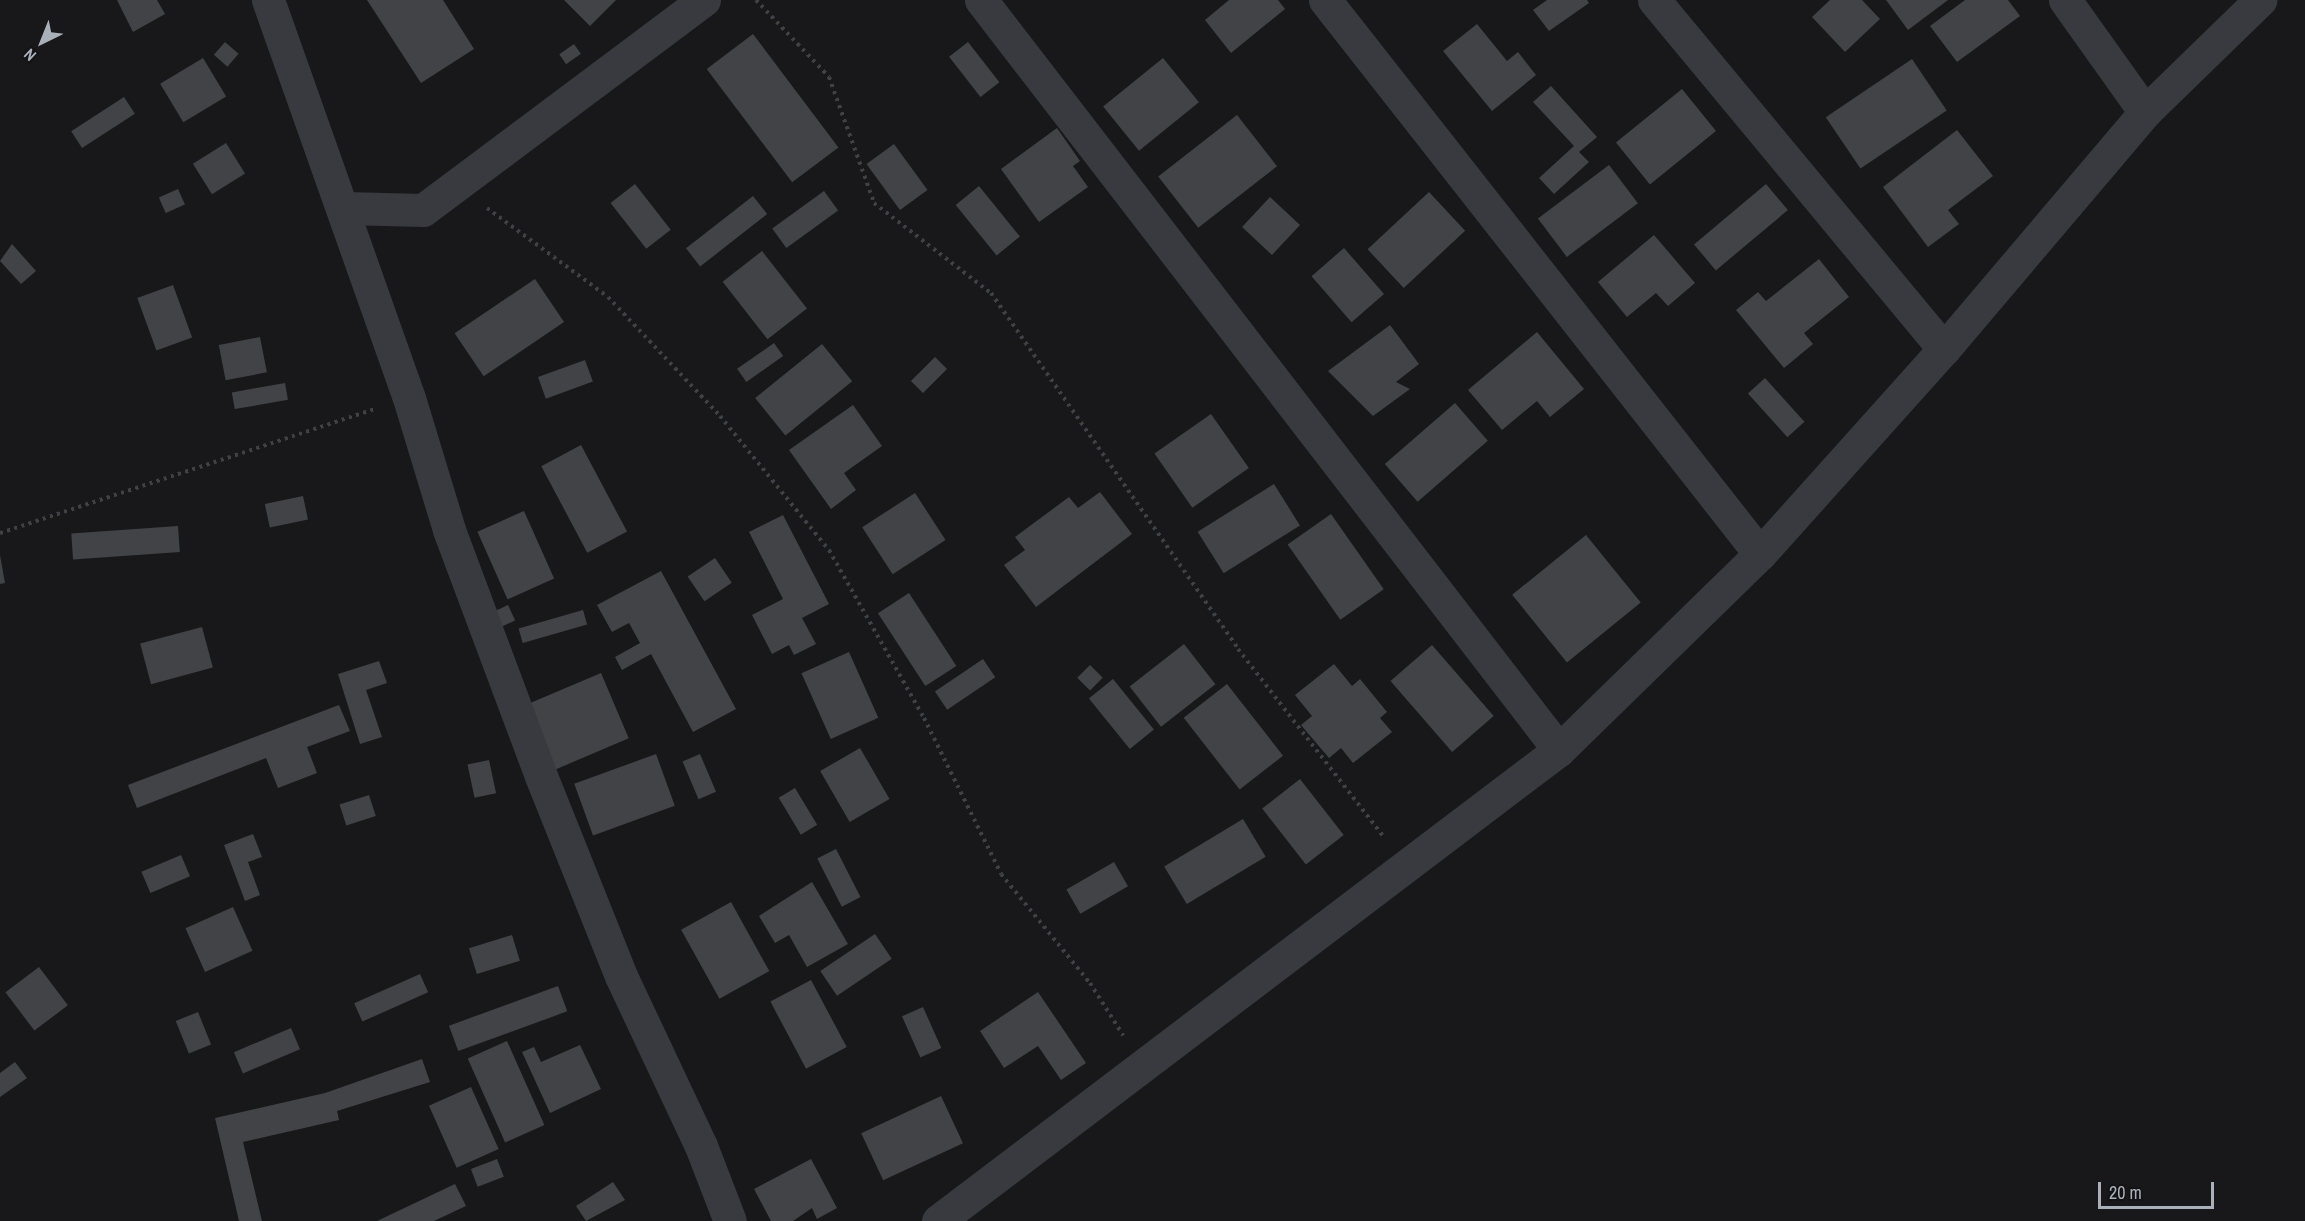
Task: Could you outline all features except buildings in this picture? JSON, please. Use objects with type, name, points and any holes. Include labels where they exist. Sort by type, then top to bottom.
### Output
[{"type":"street","points":[[268,0],[344,208],[409,398],[449,530],[541,776],[621,976],[701,1146],[729,1221]]},
{"type":"street","points":[[344,208],[423,210],[704,0]]},
{"type":"street","points":[[981,0],[1559,750]]},
{"type":"street","points":[[1325,0],[1760,554]]},
{"type":"street","points":[[1654,0],[1944,349]]},
{"type":"street","points":[[2065,0],[2145,112]]},
{"type":"street","points":[[938,1221],[1559,750],[1760,554],[1944,349],[2145,112],[2260,0]]},
{"type":"path","points":[[756,0],[829,77],[874,203],[991,293],[1238,649],[1407,866]]},
{"type":"path","points":[[456,185],[608,297],[720,416],[829,550],[924,718],[1001,873],[1090,983],[1143,1065]]},
{"type":"path","points":[[0,533],[409,398]]}]
